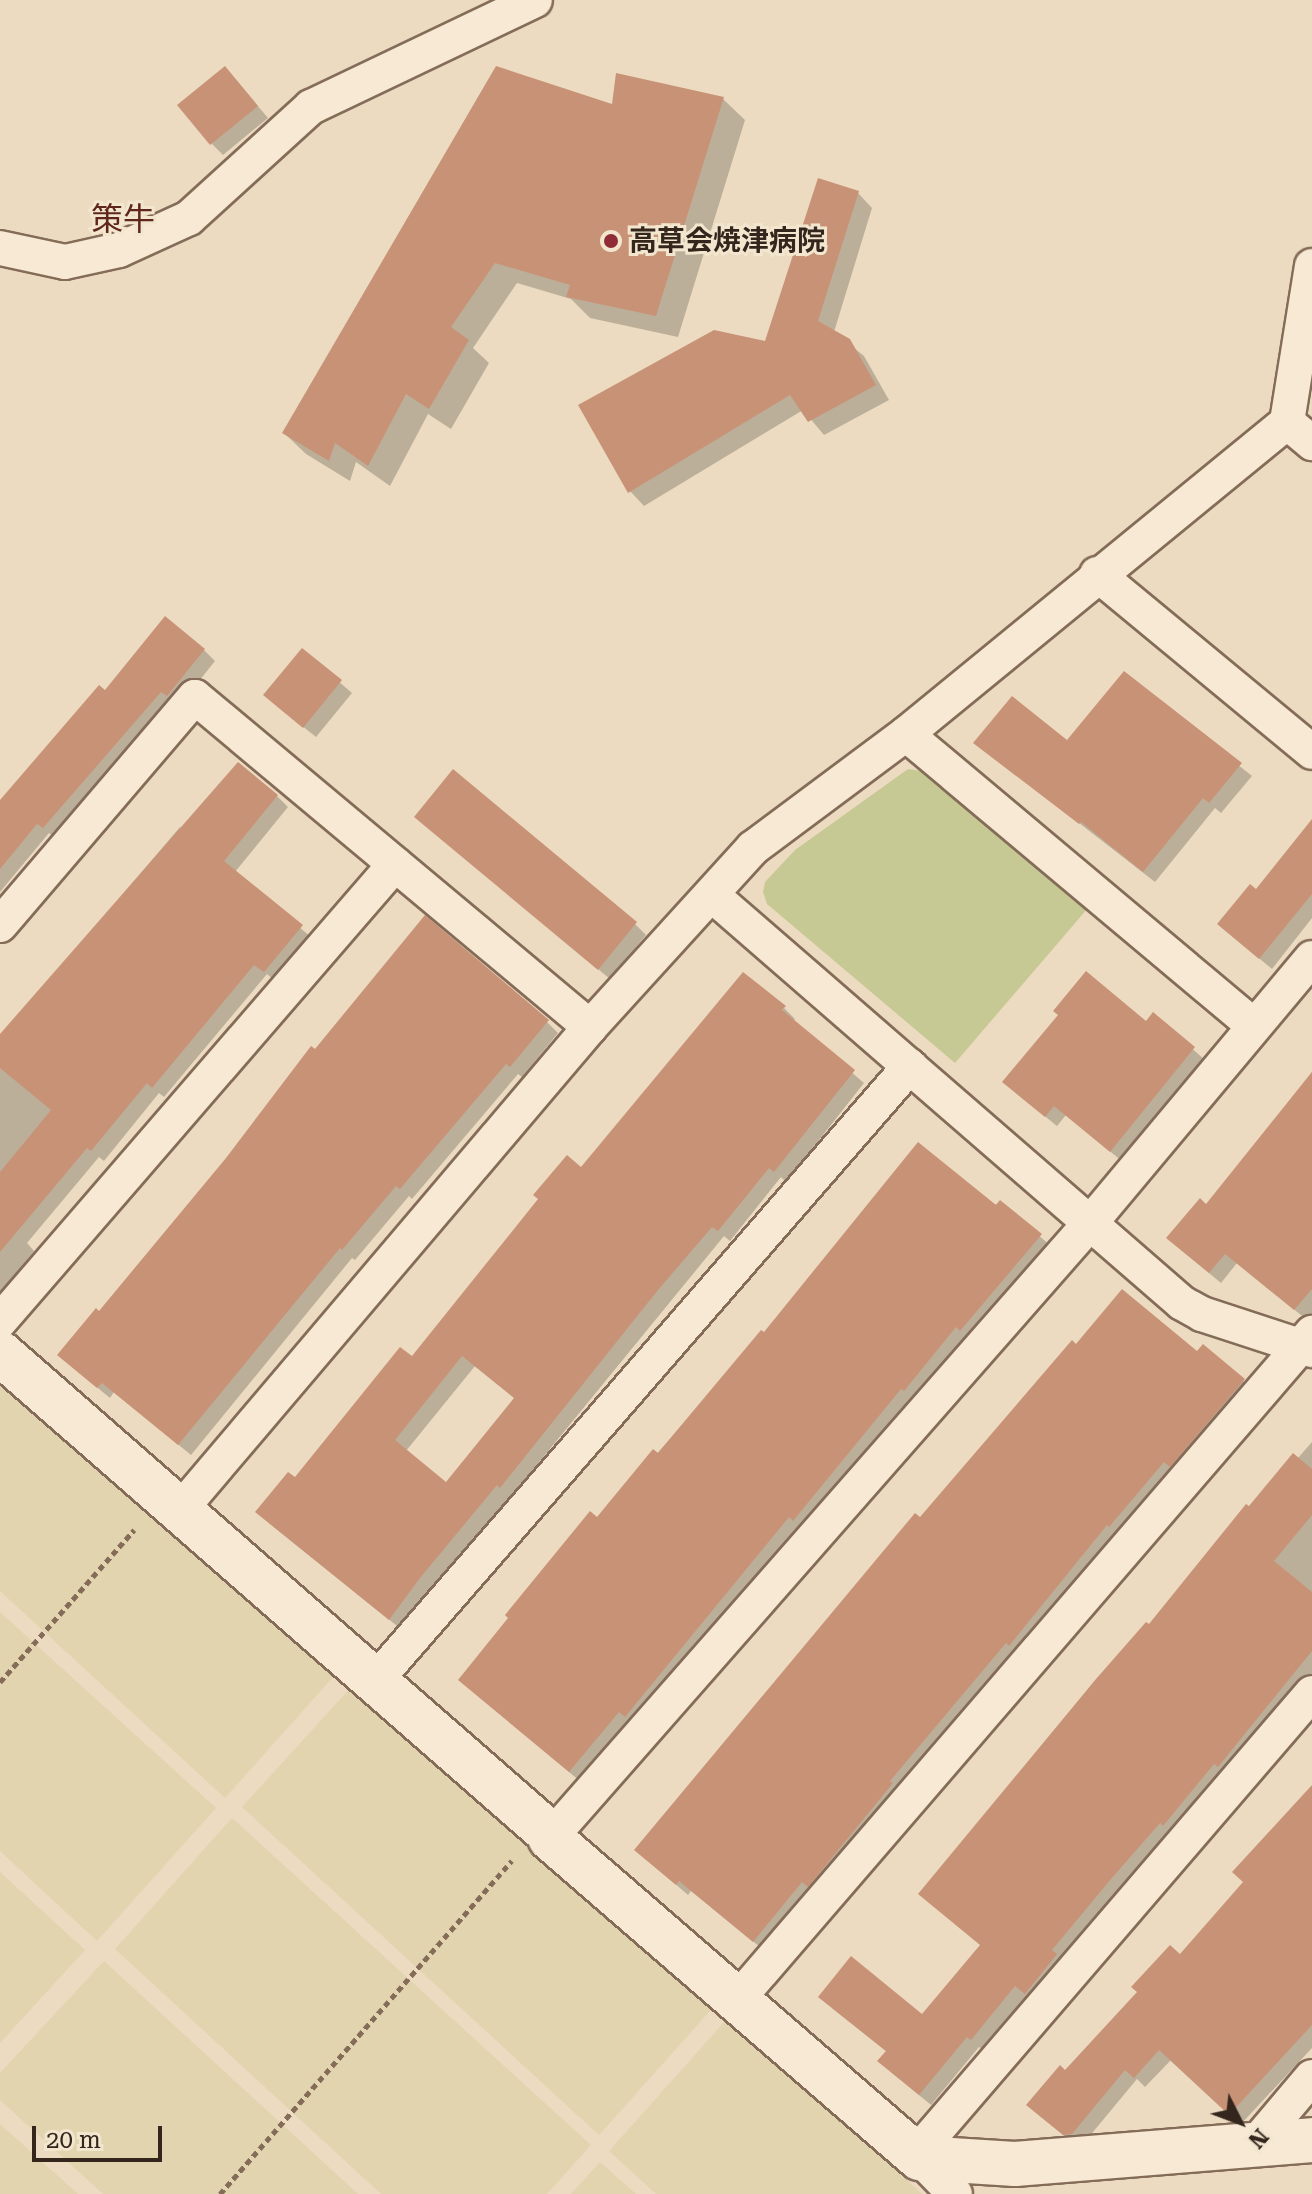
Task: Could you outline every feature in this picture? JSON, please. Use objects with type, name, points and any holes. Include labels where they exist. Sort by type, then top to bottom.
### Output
[{"type":"street","points":[[0,248],[65,262],[119,250],[189,218],[311,107],[535,0]]},
{"type":"street","points":[[171,1504],[590,1027],[753,848],[906,734],[1097,574],[1299,432],[1312,266]]},
{"type":"street","points":[[1097,574],[1312,752]]},
{"type":"street","points":[[0,925],[195,697],[590,1027]]},
{"type":"street","points":[[906,734],[1254,1026]]},
{"type":"street","points":[[0,1321],[395,864]]},
{"type":"street","points":[[712,895],[1182,1303],[1202,1314],[1308,1343],[737,2000]]},
{"type":"street","points":[[546,1833],[1091,1222],[1312,958]]},
{"type":"street","points":[[375,1681],[910,1066]]},
{"type":"street","points":[[0,1353],[917,2156],[955,2194]]},
{"type":"street","points":[[917,2156],[1312,1693]]},
{"type":"street","points":[[1257,2142],[1312,2077]]},
{"type":"street","points":[[917,2156],[1015,2164],[1257,2142],[1312,2140]]},
{"type":"path","points":[[0,1682],[171,1504]]},
{"type":"path","points":[[220,2194],[546,1833]]},
{"type":"shaded area","points":[[0,1362],[344,1665],[225,1798],[0,1591]]},
{"type":"shaded area","points":[[0,1612],[216,1808],[97,1941],[0,1851]]},
{"type":"shaded area","points":[[355,1683],[718,2002],[599,2135],[242,1807]]},
{"type":"shaded area","points":[[232,1818],[591,2145],[547,2194],[381,2194],[115,1949]]},
{"type":"shaded area","points":[[0,1872],[85,1950],[0,2043]]},
{"type":"shaded area","points":[[104,1961],[358,2194],[103,2194],[0,2100],[0,2073]]},
{"type":"shaded area","points":[[727,2019],[922,2194],[656,2194],[609,2151]]},
{"type":"shaded area","points":[[0,2124],[78,2194],[0,2194]]},
{"type":"shaded area","points":[[600,2162],[636,2194],[571,2194]]},
{"type":"green space","points":[[908,769],[921,771],[1088,908],[955,1063],[767,904],[763,892],[765,882],[795,850]]},
{"type":"building","points":[[225,66],[258,106],[210,145],[177,105]]},
{"type":"building","name":"高草会焼津病院","points":[[496,66],[612,104],[616,73],[724,97],[656,316],[566,297],[570,285],[495,263],[451,327],[469,340],[429,409],[406,394],[368,466],[335,443],[329,461],[282,433]]},
{"type":"building","points":[[818,178],[859,191],[818,321],[850,339],[876,385],[808,422],[790,395],[628,493],[578,405],[714,330],[765,341]]},
{"type":"building","points":[[165,616],[205,649],[167,696],[161,692],[43,828],[37,824],[0,869],[0,800],[99,685],[105,690]]},
{"type":"building","points":[[302,648],[342,680],[303,728],[263,695]]},
{"type":"building","points":[[1124,671],[1242,763],[1209,803],[1203,798],[1143,872],[973,743],[1012,696],[1067,740]]},
{"type":"building","points":[[238,762],[278,795],[224,861],[303,925],[264,972],[254,965],[152,1088],[147,1083],[91,1151],[87,1148],[0,1252],[0,1172],[51,1110],[0,1068],[0,1034]]},
{"type":"building","points":[[453,769],[637,922],[598,970],[414,817]]},
{"type":"building","points":[[1312,819],[1312,894],[1259,959],[1217,924],[1250,884],[1256,889]]},
{"type":"building","points":[[425,915],[549,1020],[510,1067],[506,1064],[400,1189],[396,1186],[342,1250],[340,1248],[178,1445],[102,1383],[97,1388],[57,1355],[96,1308],[99,1311],[226,1158],[311,1046],[315,1049]]},
{"type":"building","points":[[1086,971],[1146,1021],[1153,1012],[1195,1047],[1110,1152],[1054,1106],[1045,1117],[1002,1082],[1058,1015],[1053,1011]]},
{"type":"building","points":[[743,972],[786,1006],[782,1010],[855,1070],[774,1172],[769,1168],[718,1231],[712,1227],[658,1290],[500,1488],[497,1485],[389,1620],[255,1512],[288,1472],[295,1477],[400,1347],[412,1356],[538,1199],[533,1195],[567,1155],[581,1167]],"holes":[[[462,1356],[514,1398],[446,1482],[395,1440]]]},
{"type":"building","points":[[1312,1072],[1312,1289],[1294,1310],[1225,1254],[1209,1273],[1166,1238],[1200,1198],[1206,1204]]},
{"type":"building","points":[[918,1142],[996,1205],[1000,1200],[1042,1234],[960,1331],[956,1327],[904,1391],[901,1389],[793,1521],[789,1517],[625,1717],[619,1712],[569,1772],[458,1680],[508,1618],[505,1615],[590,1511],[597,1517],[653,1449],[658,1453],[761,1330],[764,1332]]},
{"type":"building","points":[[1122,1289],[1197,1351],[1203,1344],[1245,1379],[1170,1467],[1164,1462],[1109,1527],[1107,1525],[1009,1646],[1006,1643],[890,1781],[893,1783],[808,1887],[802,1882],[753,1942],[679,1881],[676,1885],[634,1850],[915,1513],[920,1517],[1072,1340],[1076,1344]]},
{"type":"building","points":[[1293,1453],[1312,1469],[1312,1515],[1274,1561],[1312,1592],[1312,1651],[1218,1767],[1214,1764],[1163,1826],[1160,1823],[1111,1879],[1052,1950],[1057,1954],[1025,1994],[1015,1986],[971,2040],[967,2037],[919,2095],[877,2061],[886,2051],[818,1997],[851,1956],[922,2014],[980,1945],[918,1894],[1096,1679],[1146,1622],[1149,1624],[1246,1504],[1249,1506]]},
{"type":"building","points":[[1312,1785],[1312,2025],[1229,2115],[1159,2050],[1134,2078],[1125,2070],[1072,2134],[1063,2135],[1026,2105],[1060,2065],[1065,2070],[1137,1992],[1131,1987],[1170,1945],[1180,1954],[1243,1882],[1232,1872]]},
{"type":"place","name":"高草会焼津病院","points":[[611,241]]},
{"type":"district","name":"策牛","points":[[123,219]]}]
